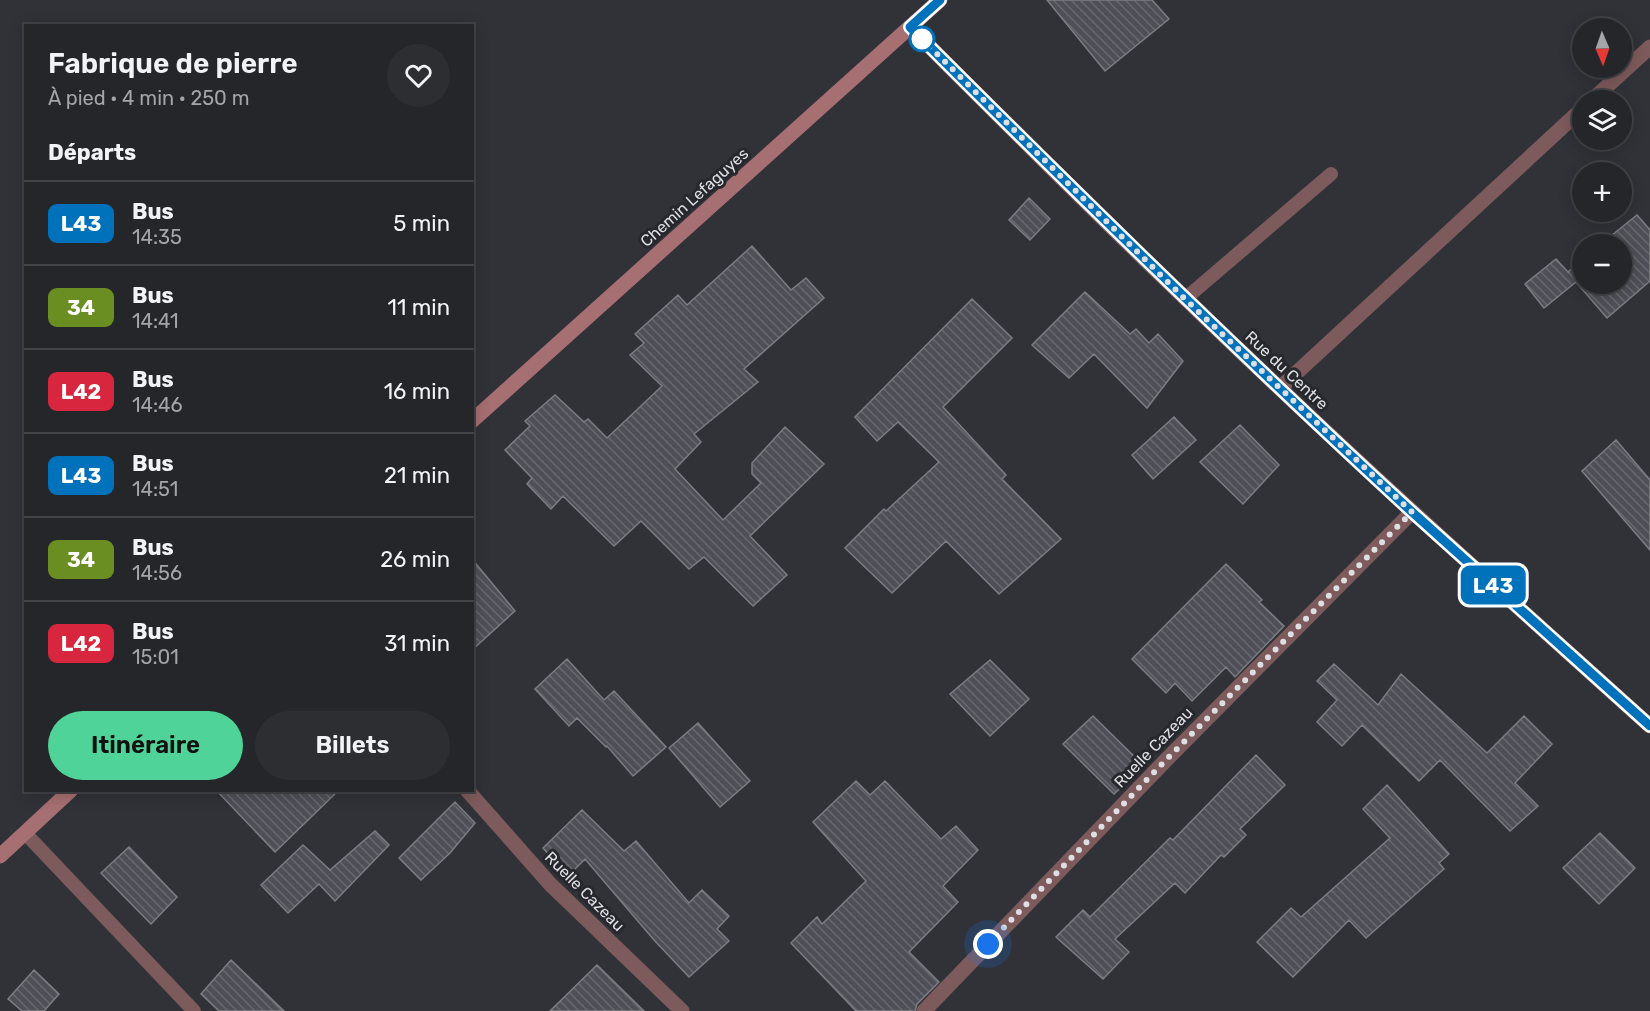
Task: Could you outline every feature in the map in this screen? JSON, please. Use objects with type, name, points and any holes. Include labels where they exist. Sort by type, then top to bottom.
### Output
[{"type":"main road","name":"Chemin Lefaguyes","points":[[474,419],[940,0]]},
{"type":"main road","points":[[0,856],[69,792]]},
{"type":"street","name":"Rue du Centre","points":[[910,27],[1185,299],[1412,512],[1650,726]]},
{"type":"street","points":[[1603,90],[1650,47]]},
{"type":"street","points":[[1280,388],[1572,119]]},
{"type":"street","name":"Ruelle Cazeau","points":[[924,1011],[1166,760],[1412,512]]},
{"type":"street","name":"Ruelle Cazeau","points":[[469,792],[550,884],[682,1011]]},
{"type":"lane","points":[[1185,299],[1331,174]]},
{"type":"lane","points":[[25,833],[194,1011]]},
{"type":"building","points":[[1047,0],[1152,0],[1169,19],[1105,71]]},
{"type":"building","points":[[1029,198],[1050,219],[1030,240],[1009,220]]},
{"type":"building","points":[[1637,215],[1650,230],[1650,281],[1607,318],[1586,294],[1632,294],[1632,234],[1613,234],[1628,222],[1632,222]]},
{"type":"building","points":[[752,246],[791,290],[806,278],[824,298],[744,369],[758,382],[694,434],[701,442],[675,469],[723,520],[761,483],[752,474],[752,463],[785,427],[824,464],[750,536],[787,575],[753,606],[704,557],[689,569],[641,521],[614,546],[563,496],[551,509],[527,484],[532,478],[505,450],[530,426],[525,421],[555,395],[584,422],[588,419],[607,438],[662,386],[630,355],[644,343],[635,334],[678,295],[687,305]]},
{"type":"building","points":[[1556,259],[1568,272],[1572,269],[1572,285],[1544,308],[1525,284]]},
{"type":"building","points":[[1085,292],[1130,334],[1136,329],[1149,343],[1158,334],[1183,361],[1147,408],[1094,354],[1069,378],[1032,345]]},
{"type":"building","points":[[972,299],[1012,338],[943,407],[1006,475],[1002,479],[1061,539],[999,594],[946,541],[892,593],[845,548],[884,509],[886,511],[939,462],[898,422],[877,441],[855,417]]},
{"type":"building","points":[[1174,417],[1196,440],[1153,479],[1132,455]]},
{"type":"building","points":[[1240,425],[1279,465],[1243,504],[1200,462]]},
{"type":"building","points":[[1616,440],[1650,480],[1650,550],[1582,471]]},
{"type":"building","points":[[474,561],[515,611],[474,648]]},
{"type":"building","points":[[1226,564],[1262,600],[1259,602],[1284,626],[1235,677],[1226,667],[1192,701],[1175,683],[1166,693],[1132,659]]},
{"type":"building","points":[[567,659],[604,700],[614,691],[666,747],[633,776],[607,746],[577,718],[569,726],[535,689]]},
{"type":"building","points":[[990,660],[1029,699],[990,736],[950,694]]},
{"type":"building","points":[[1334,664],[1378,705],[1401,674],[1487,753],[1524,716],[1552,744],[1515,783],[1538,806],[1510,831],[1440,760],[1419,781],[1362,725],[1342,746],[1317,722],[1337,700],[1317,681]]},
{"type":"building","points":[[1093,716],[1144,766],[1114,794],[1063,744]]},
{"type":"building","points":[[698,723],[750,781],[720,807],[669,748]]},
{"type":"building","points":[[1256,755],[1285,785],[1240,829],[1246,835],[1224,857],[1221,855],[1185,893],[1175,883],[1115,939],[1129,952],[1103,979],[1056,937],[1083,910],[1090,917],[1170,838],[1173,840]]},
{"type":"building","points":[[856,781],[870,795],[885,781],[941,839],[956,826],[978,850],[943,886],[958,902],[909,952],[939,982],[917,1004],[915,1011],[856,1011],[791,943],[817,917],[822,924],[866,881],[813,822]]},
{"type":"building","points":[[1387,785],[1449,854],[1439,863],[1444,869],[1366,938],[1349,920],[1293,977],[1257,942],[1291,908],[1301,917],[1390,838],[1363,809]]},
{"type":"building","points":[[218,792],[337,792],[275,852]]},
{"type":"building","points":[[455,802],[475,823],[450,853],[421,880],[399,858]]},
{"type":"building","points":[[582,810],[624,851],[636,841],[689,903],[702,890],[729,916],[717,929],[729,941],[689,977],[585,859],[568,876],[543,848]]},
{"type":"building","points":[[375,831],[389,845],[335,901],[319,884],[288,913],[261,885],[303,845],[330,870]]},
{"type":"building","points":[[1600,833],[1635,868],[1599,904],[1563,868]]},
{"type":"building","points":[[129,847],[177,897],[151,924],[101,873]]},
{"type":"building","points":[[231,960],[284,1011],[219,1011],[201,994]]},
{"type":"building","points":[[597,965],[644,1011],[550,1011]]},
{"type":"building","points":[[34,970],[59,994],[44,1011],[22,1011],[8,999]]},
{"type":"bus line","name":"L43","points":[[940,0],[910,27],[1185,299],[1412,512],[1650,726]]},
{"type":"route","points":[[922,39],[1185,299],[1412,512],[1166,760],[988,944]]}]
